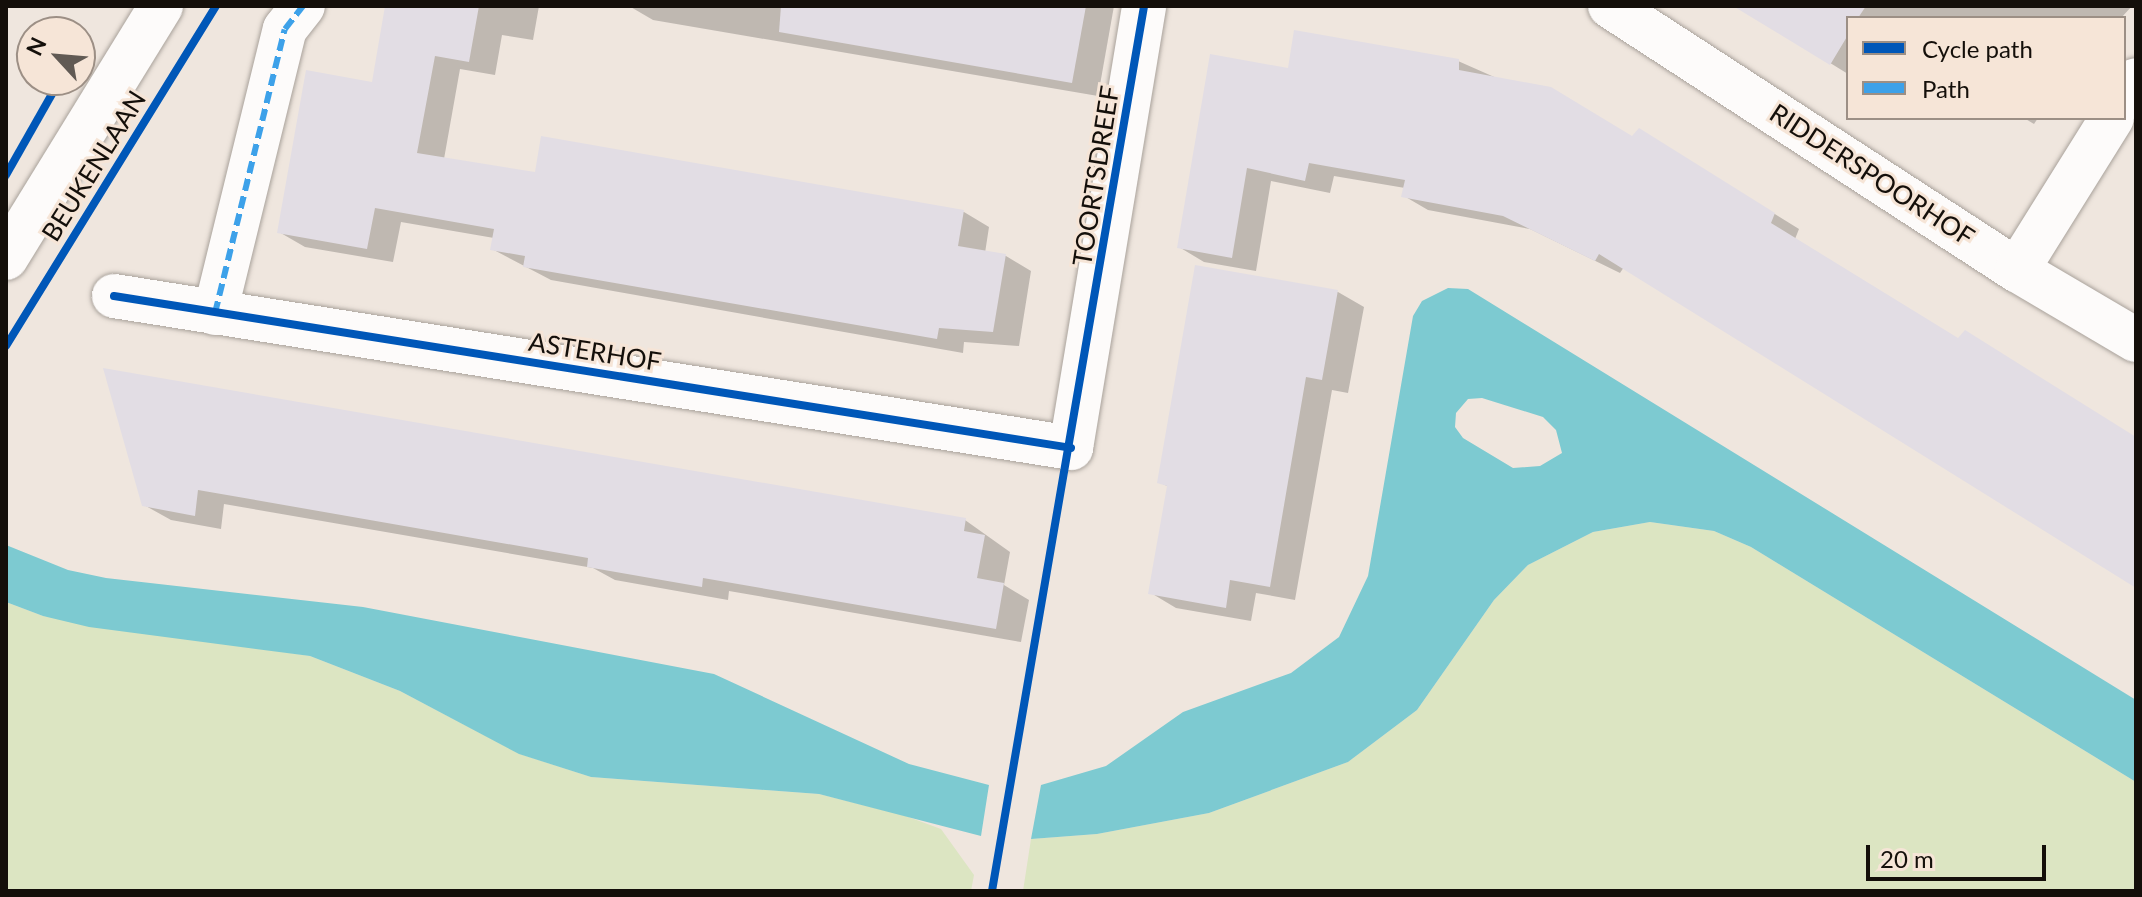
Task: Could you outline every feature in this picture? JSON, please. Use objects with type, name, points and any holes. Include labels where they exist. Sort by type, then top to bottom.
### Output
[{"type":"street","name":"BEUKENLAAN","points":[[6,258],[161,6]]},
{"type":"street","points":[[215,313],[285,29],[303,6]]},
{"type":"street","name":"TOORTSDREEF","points":[[1071,448],[1144,6]]},
{"type":"street","name":"RIDDERSPOORHOF","points":[[1610,6],[2017,270],[2136,340]]},
{"type":"street","points":[[2017,270],[2111,120]]},
{"type":"street","name":"ASTERHOF","points":[[114,296],[1071,448]]},
{"type":"green space","points":[[1650,522],[1714,531],[1751,547],[2136,782],[2136,891],[1023,891],[1031,839],[1097,834],[1209,813],[1348,762],[1417,710],[1494,600],[1528,565],[1593,532]]},
{"type":"green space","points":[[6,602],[43,616],[310,656],[400,691],[520,754],[591,777],[819,794],[903,815],[941,829],[974,875],[971,891],[6,891]]},
{"type":"water","points":[[1448,288],[1468,289],[2136,700],[2136,782],[1751,547],[1714,531],[1650,522],[1593,532],[1528,565],[1494,600],[1417,710],[1348,762],[1209,813],[1097,834],[1031,839],[1041,785],[1106,766],[1183,712],[1291,673],[1339,637],[1368,576],[1413,316],[1422,301]],"holes":[[[1482,398],[1543,417],[1556,430],[1562,453],[1540,466],[1513,468],[1463,438],[1455,427],[1456,413],[1468,399]]]},
{"type":"water","points":[[6,545],[68,570],[106,578],[363,607],[714,674],[909,764],[989,785],[981,836],[819,794],[591,777],[519,754],[400,691],[310,656],[89,627],[43,616],[6,602]]},
{"type":"building","points":[[385,6],[479,6],[469,62],[435,56],[417,153],[535,172],[541,136],[964,210],[958,246],[1006,254],[993,332],[939,328],[937,339],[523,267],[525,256],[490,250],[494,229],[375,208],[367,249],[277,233],[306,70],[372,82]]},
{"type":"building","points":[[781,6],[1086,6],[1072,83],[779,32]]},
{"type":"building","points":[[1733,6],[1866,6],[1859,16],[1846,16],[1846,38],[1830,65]]},
{"type":"building","points":[[1294,30],[1459,59],[1459,70],[1551,87],[1632,136],[1639,128],[1775,213],[1771,223],[1958,338],[1965,330],[2136,437],[2136,588],[1599,254],[1595,261],[1503,216],[1401,197],[1405,180],[1309,163],[1305,181],[1247,168],[1232,258],[1177,248],[1210,54],[1288,68]]},
{"type":"building","points":[[1195,265],[1338,290],[1322,380],[1306,377],[1270,587],[1230,580],[1226,608],[1148,594],[1167,486],[1157,483]]},
{"type":"building","points":[[103,368],[966,518],[964,531],[985,535],[977,578],[1004,583],[996,629],[703,578],[702,587],[587,567],[588,558],[198,490],[195,516],[142,506]]},
{"type":"marked path","points":[[215,313],[285,29],[303,6]]},
{"type":"cycle path","points":[[6,346],[216,6]]},
{"type":"cycle path","points":[[992,891],[1144,6]]},
{"type":"cycle path","points":[[6,175],[51,96]]},
{"type":"cycle path","points":[[114,296],[1071,448]]}]
